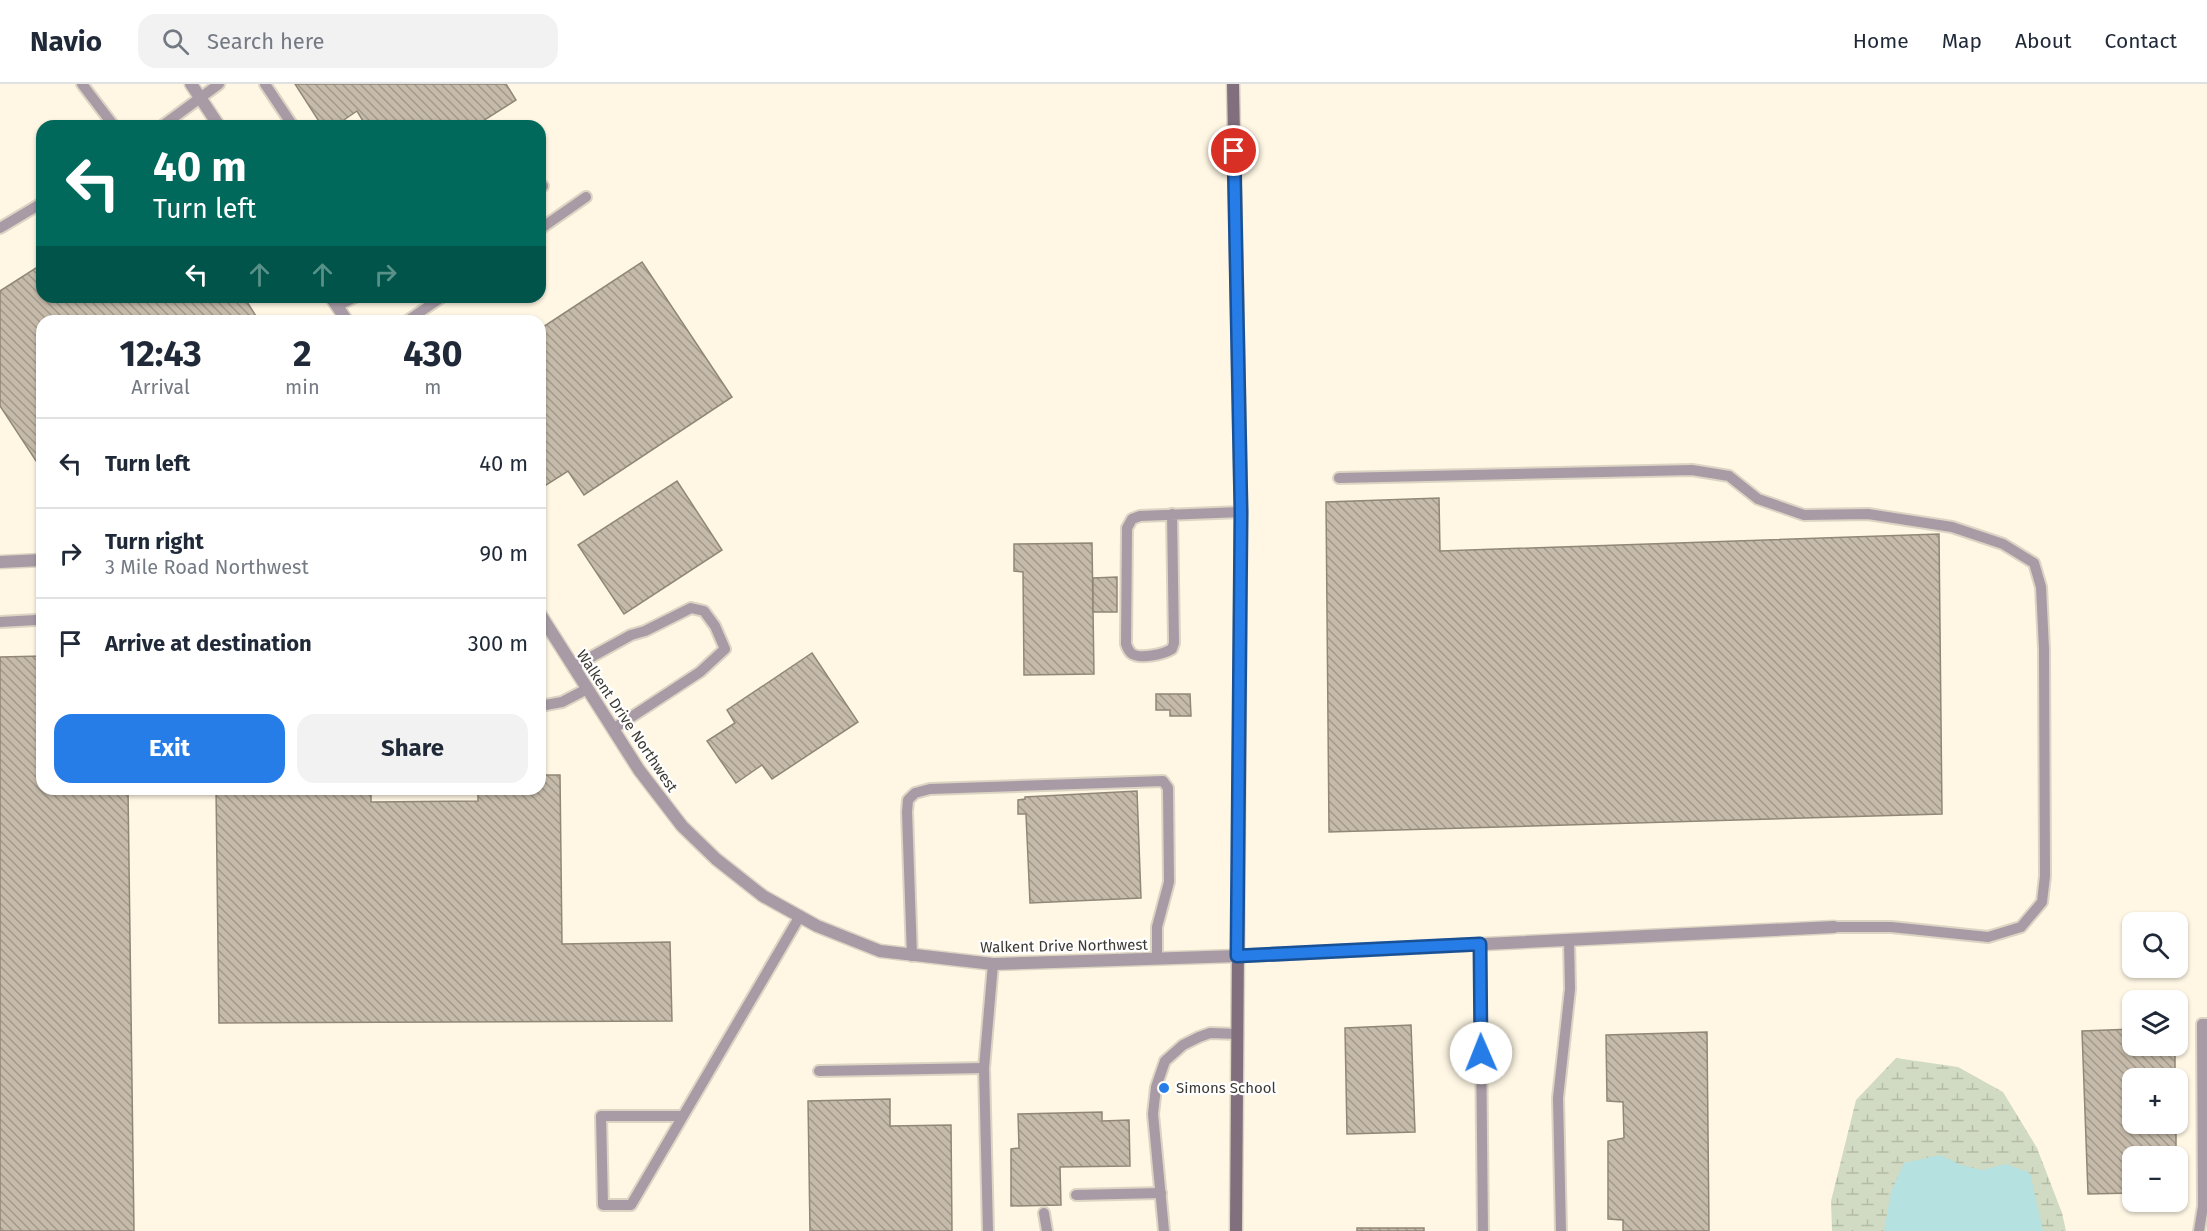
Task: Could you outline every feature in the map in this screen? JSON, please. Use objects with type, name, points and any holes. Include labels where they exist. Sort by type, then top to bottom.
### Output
[{"type":"main road","points":[[1233,84],[1241,512],[1236,1231]]},
{"type":"street","points":[[191,84],[215,120]]},
{"type":"street","points":[[0,562],[36,560]]},
{"type":"street","name":"Walkent Drive Northwest","points":[[546,624],[639,770],[682,826],[716,859],[763,896],[817,926],[880,951],[993,964],[1237,956],[1834,927]]},
{"type":"lane","points":[[82,84],[109,120]]},
{"type":"lane","points":[[171,120],[219,84]]},
{"type":"lane","points":[[265,84],[289,120]]},
{"type":"lane","points":[[546,225],[586,197]]},
{"type":"lane","points":[[0,228],[36,207]]},
{"type":"lane","points":[[416,315],[433,303]]},
{"type":"lane","points":[[1338,478],[1692,470],[1729,476],[1758,499],[1804,515],[1868,514],[1952,527],[2003,544],[2034,563],[2041,587],[2044,649],[2045,876],[2042,902],[2021,927],[1988,937],[1891,927],[1834,927]]},
{"type":"lane","points":[[1172,514],[1174,643],[1172,649],[1167,653],[1137,656],[1130,652],[1126,644],[1127,528],[1132,519],[1140,516],[1172,514],[1241,512]]},
{"type":"lane","points":[[573,667],[632,634],[645,631],[691,608],[704,611],[715,626],[725,649],[700,672],[613,729]]},
{"type":"lane","points":[[0,621],[36,620]]},
{"type":"lane","points":[[546,704],[562,702],[587,689]]},
{"type":"lane","points":[[912,956],[907,812],[908,800],[915,794],[930,789],[1163,781],[1168,788],[1169,882],[1157,927],[1157,959]]},
{"type":"lane","points":[[683,1116],[601,1116],[603,1205],[631,1205],[800,916]]},
{"type":"lane","points":[[1561,1231],[1558,1098],[1570,989],[1569,940]]},
{"type":"lane","points":[[1480,944],[1483,1231]]},
{"type":"lane","points":[[988,1231],[984,1068],[993,964]]},
{"type":"lane","points":[[2199,1231],[2203,1206],[2202,1024],[2207,1024]]},
{"type":"lane","points":[[1164,1231],[1153,1114],[1156,1088],[1165,1061],[1183,1045],[1199,1037],[1210,1033],[1238,1034]]},
{"type":"lane","points":[[819,1071],[984,1068]]},
{"type":"lane","points":[[1076,1195],[1161,1193]]},
{"type":"lane","points":[[1044,1213],[1047,1231]]},
{"type":"green space","points":[[1896,1058],[1958,1067],[2003,1092],[2037,1148],[2062,1213],[2066,1231],[1832,1231],[1831,1201],[1856,1100]]},
{"type":"water","points":[[1940,1155],[1961,1165],[1982,1170],[2006,1164],[2030,1173],[2043,1231],[1884,1231],[1891,1192],[1904,1163]]},
{"type":"building","points":[[295,84],[506,84],[516,100],[484,120],[362,120],[357,111],[344,120],[318,120]]},
{"type":"building","points":[[642,262],[732,397],[584,495],[568,471],[546,485],[546,325]]},
{"type":"building","points":[[36,268],[36,303],[248,303],[255,315],[36,315],[36,461],[0,406],[0,291]]},
{"type":"building","points":[[677,481],[722,550],[624,614],[578,545]]},
{"type":"building","points":[[1439,498],[1440,551],[1939,534],[1942,814],[1329,832],[1326,502]]},
{"type":"building","points":[[1092,543],[1094,674],[1024,675],[1023,572],[1014,571],[1014,544]]},
{"type":"building","points":[[1117,577],[1117,612],[1093,612],[1093,578]]},
{"type":"building","points":[[812,653],[858,722],[772,779],[762,765],[736,783],[707,741],[735,723],[727,710]]},
{"type":"building","points":[[36,656],[36,795],[128,795],[134,1231],[0,1231],[0,657]]},
{"type":"building","points":[[1156,694],[1190,694],[1191,716],[1170,716],[1170,710],[1156,710]]},
{"type":"building","points":[[546,775],[560,775],[562,944],[670,942],[672,1021],[219,1023],[216,795],[371,795],[371,802],[478,801],[478,795],[546,795]]},
{"type":"building","points":[[1137,791],[1141,898],[1030,903],[1026,814],[1018,814],[1018,800],[1025,799],[1025,797]]},
{"type":"building","points":[[1411,1025],[1415,1132],[1347,1134],[1345,1028]]},
{"type":"building","points":[[2122,1029],[2122,1056],[2175,1056],[2175,1068],[2122,1068],[2122,1134],[2176,1134],[2176,1146],[2122,1146],[2122,1193],[2088,1194],[2082,1031]]},
{"type":"building","points":[[1707,1032],[1709,1231],[1623,1231],[1623,1220],[1608,1219],[1608,1141],[1624,1138],[1623,1102],[1607,1101],[1606,1035]]},
{"type":"building","points":[[890,1099],[890,1126],[951,1125],[952,1231],[810,1231],[808,1101]]},
{"type":"building","points":[[1102,1112],[1102,1121],[1129,1120],[1130,1166],[1060,1167],[1061,1205],[1011,1206],[1011,1149],[1019,1148],[1018,1114]]},
{"type":"building","points":[[1357,1228],[1424,1228],[1424,1231],[1357,1231]]},
{"type":"place","name":"Simons School","points":[[1164,1088]]},
{"type":"route","points":[[1234,151],[1241,512],[1237,956],[1480,944],[1481,1053]]}]
